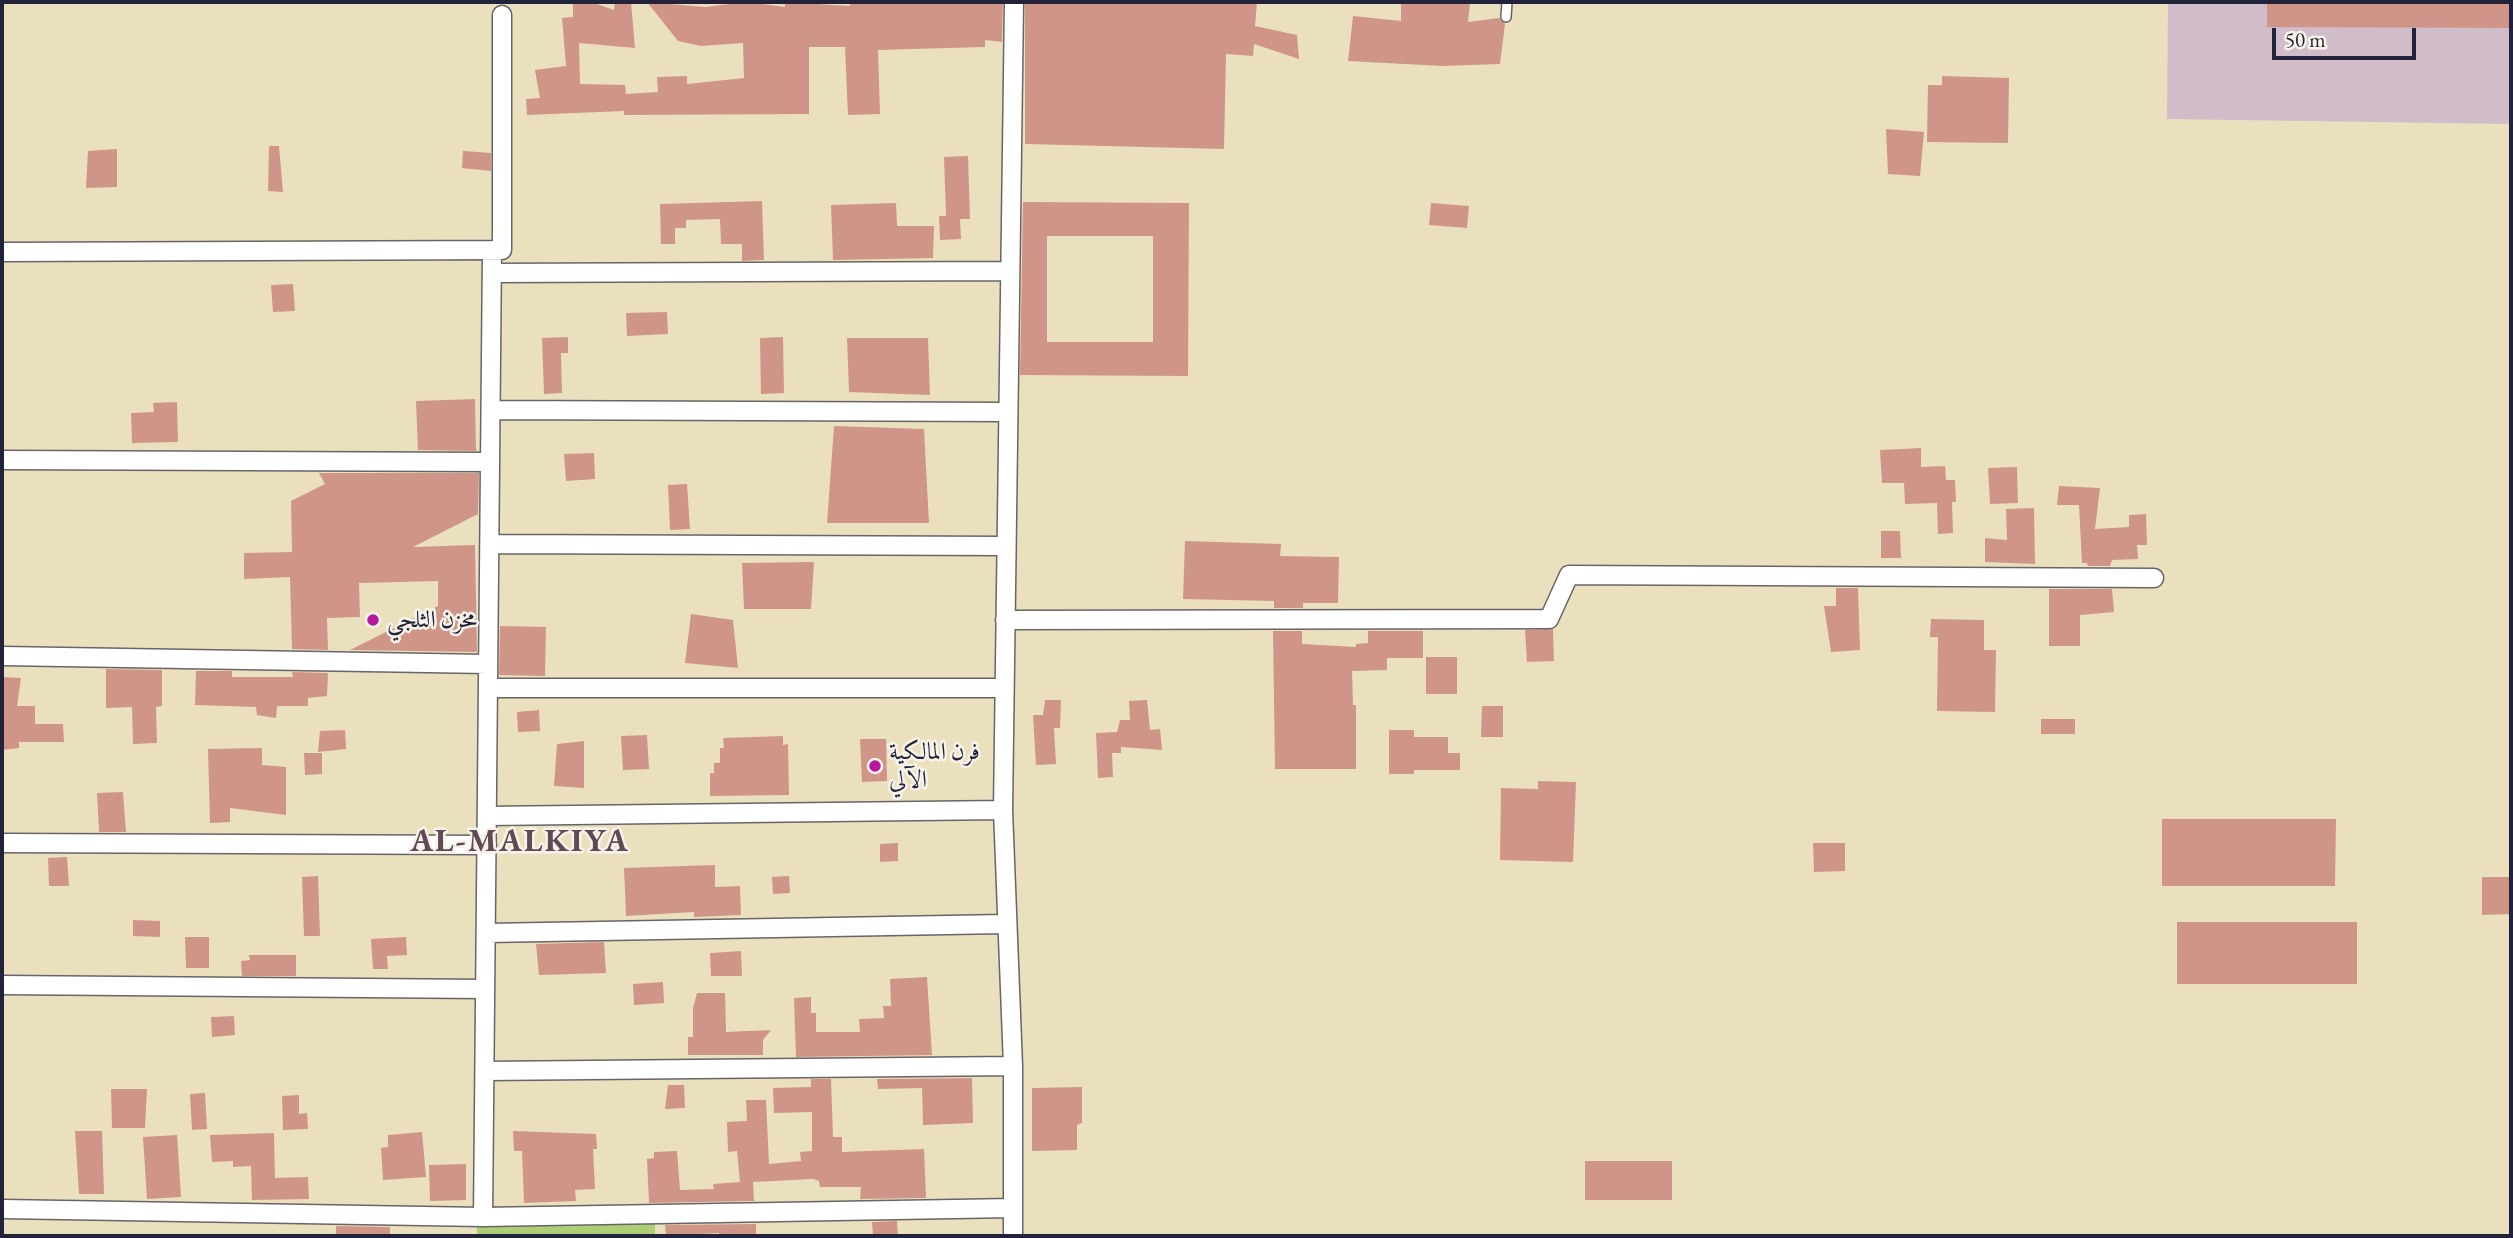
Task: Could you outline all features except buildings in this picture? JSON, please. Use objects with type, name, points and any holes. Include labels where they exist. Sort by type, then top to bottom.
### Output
[{"type":"street","points":[[1013,1236],[1013,1066],[1005,924],[1003,688],[1014,2]]},
{"type":"street","points":[[2,252],[502,250],[502,15]]},
{"type":"street","points":[[483,1217],[492,250]]},
{"type":"street","points":[[492,273],[1010,271]]},
{"type":"street","points":[[491,410],[1008,412]]},
{"type":"street","points":[[2,460],[490,462]]},
{"type":"street","points":[[489,544],[1006,546]]},
{"type":"street","points":[[1005,620],[1549,619],[1569,575],[2154,578]]},
{"type":"street","points":[[2,656],[488,664]]},
{"type":"street","points":[[488,688],[1003,688]]},
{"type":"street","points":[[487,816],[1003,810]]},
{"type":"street","points":[[2,843],[487,845]]},
{"type":"street","points":[[486,933],[1005,924]]},
{"type":"street","points":[[2,985],[485,989]]},
{"type":"street","points":[[485,1071],[1013,1066]]},
{"type":"street","points":[[2,1209],[483,1217],[1013,1208]]},
{"type":"lane","points":[[1506,17],[1507,2]]},
{"type":"shaded area","points":[[2168,2],[2511,2],[2511,124],[2167,119]]},
{"type":"green space","points":[[477,1223],[655,1223],[655,1236],[477,1236]]},
{"type":"place","name":"مخزن الثلجي","points":[[373,620]]},
{"type":"place","name":"فرن المالكية الآلي","points":[[875,766]]},
{"type":"district","name":"AL-MALKIYA","points":[[520,842]]}]
